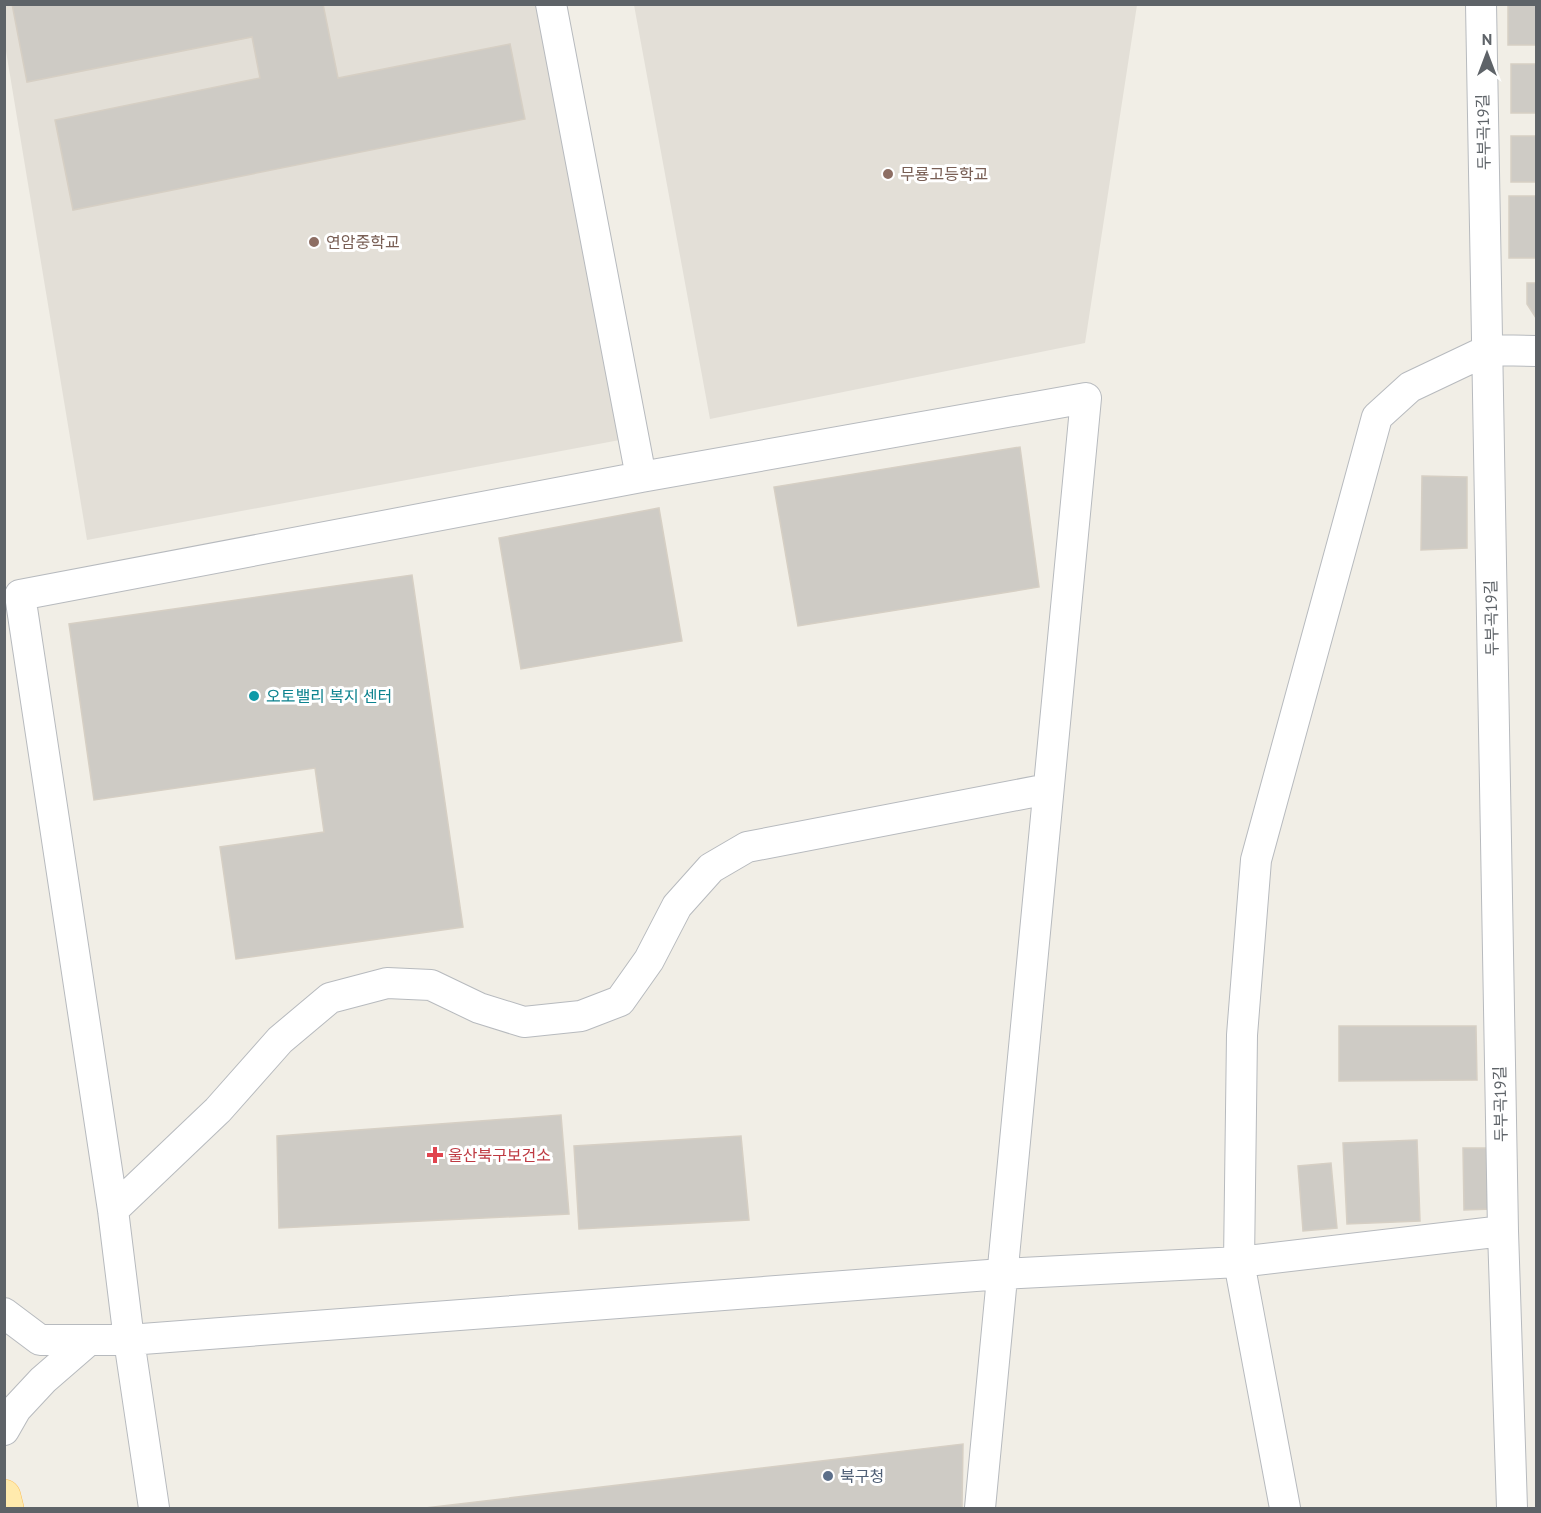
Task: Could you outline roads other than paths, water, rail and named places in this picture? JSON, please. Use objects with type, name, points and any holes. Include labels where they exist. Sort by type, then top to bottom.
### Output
[{"type":"main road","points":[[4,1496],[7,1509]]},
{"type":"street","points":[[551,4],[641,477]]},
{"type":"street","name":"두부곡19길","points":[[1481,4],[1503,1231],[1512,1509]]},
{"type":"street","points":[[1285,1509],[1239,1262],[1242,1035],[1256,860],[1377,417],[1410,387],[1488,350],[1536,351]]},
{"type":"street","points":[[154,1509],[112,1210],[12,596],[641,477],[1086,398],[980,1509]]},
{"type":"street","points":[[112,1210],[218,1110],[280,1040],[330,998],[387,983],[431,985],[479,1008],[524,1022],[581,1016],[620,1001],[650,960],[677,906],[711,868],[747,847],[1048,789]]},
{"type":"street","points":[[4,1313],[40,1340],[129,1340],[1002,1274],[1239,1262],[1503,1231]]},
{"type":"street","points":[[4,1430],[16,1409],[43,1380],[88,1341]]},
{"type":"place","name":"무룡고등학교","points":[[888,174]]},
{"type":"place","name":"연암중학교","points":[[314,242]]},
{"type":"place","name":"오토밸리 복지 센터","points":[[254,696]]},
{"type":"place","name":"울산북구보건소","points":[[435,1155]]},
{"type":"place","name":"북구청","points":[[828,1476]]}]
